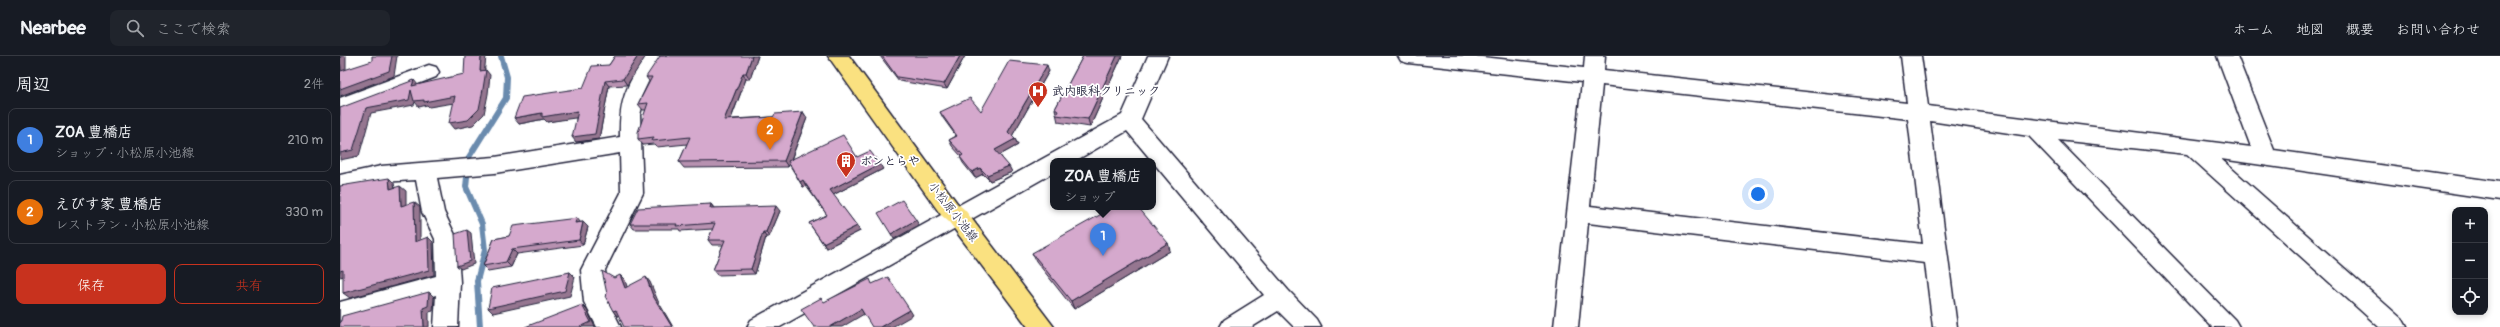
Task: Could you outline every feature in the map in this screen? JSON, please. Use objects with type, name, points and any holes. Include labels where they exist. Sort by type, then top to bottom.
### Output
[{"type":"main road","name":"小松原小池線","points":[[838,56],[949,209],[957,216],[1042,327]]},
{"type":"street","points":[[609,327],[596,302],[593,270],[632,193],[630,115],[638,83],[656,56]]},
{"type":"street","points":[[1062,158],[1130,120],[1158,56]]},
{"type":"street","points":[[1408,56],[1594,66],[2034,129],[2193,147],[2500,191]]},
{"type":"street","points":[[1911,56],[1945,327]]},
{"type":"street","points":[[2227,56],[2266,158]]},
{"type":"street","points":[[1566,327],[1594,66]]},
{"type":"street","points":[[340,106],[354,102],[407,77],[430,72]]},
{"type":"street","points":[[1130,120],[1280,297],[1309,327]]},
{"type":"street","points":[[2034,129],[2227,327]]},
{"type":"street","points":[[340,183],[381,174],[469,166],[630,143]]},
{"type":"street","points":[[2193,147],[2395,327]]},
{"type":"street","points":[[759,327],[1050,165]]},
{"type":"street","points":[[425,170],[432,212],[446,239],[448,282],[446,327]]},
{"type":"street","points":[[1578,213],[1935,255]]},
{"type":"street","points":[[340,312],[448,282]]},
{"type":"street","points":[[1232,327],[1280,297]]},
{"type":"building","points":[[340,56],[341,71],[372,61],[372,56],[392,56],[389,71],[340,89]]},
{"type":"building","points":[[465,56],[481,56],[480,71],[486,70],[479,109],[468,120],[449,123],[455,96],[424,102],[424,100],[414,101],[411,90],[409,100],[366,108],[353,150],[340,153],[340,108],[414,80],[412,86],[464,74]]},
{"type":"building","points":[[615,56],[638,56],[623,79],[605,81],[595,134],[572,137],[578,111],[542,117],[542,113],[514,118],[522,97],[583,88],[592,66],[609,65]]},
{"type":"building","points":[[660,56],[752,56],[746,73],[743,73],[724,120],[773,117],[775,114],[803,112],[784,161],[679,162],[690,137],[652,141],[654,137],[638,139],[638,132],[648,103],[638,104],[652,77],[646,77]]},
{"type":"building","points":[[882,56],[960,56],[944,84],[897,77]]},
{"type":"building","points":[[1083,56],[1117,56],[1088,119],[1056,115],[1058,111],[1055,109]]},
{"type":"building","points":[[1009,61],[1047,65],[1008,132],[1015,139],[995,150],[1009,166],[987,175],[980,168],[972,172],[960,157],[963,155],[949,140],[957,136],[940,112],[970,98],[981,111]]},
{"type":"building","points":[[843,135],[857,157],[870,151],[880,164],[830,190],[857,226],[823,243],[809,223],[827,215],[803,180],[800,182],[788,161]]},
{"type":"building","points":[[389,178],[390,189],[400,186],[401,206],[414,202],[415,242],[428,237],[429,270],[343,293],[343,270],[340,271],[340,186]]},
{"type":"building","points":[[902,200],[916,220],[891,234],[878,213]]},
{"type":"building","points":[[711,204],[710,208],[776,206],[766,232],[763,232],[751,269],[713,270],[725,240],[708,240],[715,223],[676,226],[677,224],[630,224],[638,208]]},
{"type":"building","points":[[1109,210],[1140,210],[1168,243],[1071,301],[1032,253]]},
{"type":"building","points":[[577,218],[575,223],[583,222],[579,240],[512,249],[506,262],[483,266],[494,239],[509,236],[513,226]]},
{"type":"building","points":[[467,230],[470,261],[457,266],[455,234]]},
{"type":"building","points":[[602,271],[614,278],[620,275],[625,288],[646,277],[653,296],[672,327],[624,327],[616,310],[613,311],[605,296],[607,294]]},
{"type":"building","points":[[570,272],[565,291],[488,308],[492,288]]},
{"type":"building","points":[[888,277],[910,310],[880,327],[872,327],[861,309],[830,327],[814,327],[801,309],[821,298],[824,302],[870,279],[872,284]]},
{"type":"building","points":[[429,292],[428,306],[423,308],[424,327],[340,327],[342,316]]},
{"type":"building","points":[[582,305],[591,322],[580,327],[525,327]]},
{"type":"waterway","points":[[480,327],[477,281],[485,250],[482,224],[466,187],[469,157],[506,98],[507,77],[501,56]]},
{"type":"place","name":"武内眼科クリニック","points":[[1038,108]]},
{"type":"place","name":"えびす家 豊橋店","points":[[770,150]]},
{"type":"place","name":"ボンとらや","points":[[846,178]]},
{"type":"place","name":"ZOA 豊橋店","points":[[1103,256]]}]
